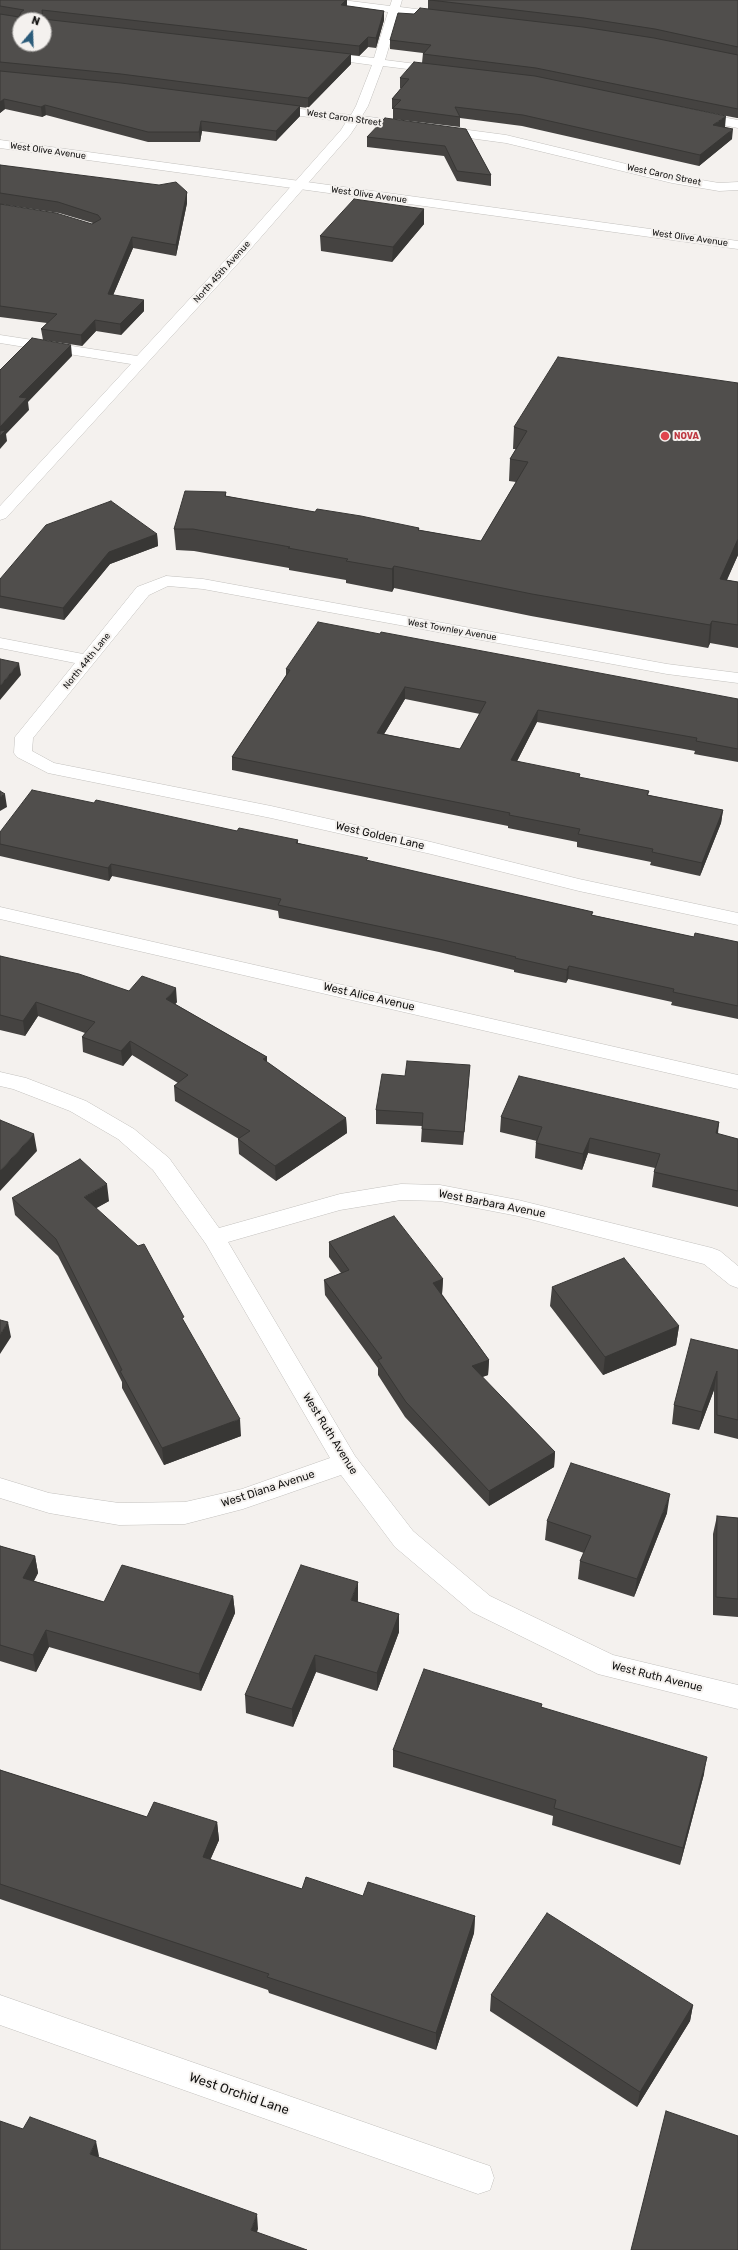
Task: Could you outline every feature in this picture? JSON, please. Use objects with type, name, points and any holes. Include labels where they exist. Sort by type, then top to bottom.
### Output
[{"type":"street","points":[[316,0],[395,5],[457,17]]},
{"type":"street","name":"North 45th Avenue","points":[[0,515],[301,185],[346,132],[362,106],[379,62],[395,5]]},
{"type":"street","points":[[309,54],[449,71]]},
{"type":"street","name":"West Caron Street","points":[[260,106],[469,134],[543,147],[672,179],[719,187],[738,186]]},
{"type":"street","points":[[683,113],[738,124]]},
{"type":"street","name":"West Olive Avenue","points":[[0,144],[738,245]]},
{"type":"street","points":[[527,159],[543,147]]},
{"type":"street","points":[[0,339],[141,361]]},
{"type":"street","name":"North 44th Lane","points":[[23,753],[24,737],[143,591],[166,581]]},
{"type":"street","name":"West Townley Avenue","points":[[166,581],[203,584],[667,669],[738,678]]},
{"type":"street","points":[[0,643],[88,660]]},
{"type":"street","name":"West Golden Lane","points":[[23,753],[48,767],[271,812],[431,848],[579,885],[737,915]]},
{"type":"street","name":"West Alice Avenue","points":[[0,913],[738,1082]]},
{"type":"street","name":"West Ruth Avenue","points":[[0,1079],[18,1083],[78,1106],[126,1134],[161,1164],[214,1238],[346,1462],[404,1539],[481,1604],[608,1666],[738,1697]]},
{"type":"street","name":"West Barbara Avenue","points":[[214,1238],[340,1202],[401,1192],[440,1193],[518,1208],[712,1257],[738,1279]]},
{"type":"street","name":"West Diana Avenue","points":[[0,1488],[49,1503],[119,1514],[185,1513],[243,1499],[346,1462]]},
{"type":"street","name":"West Orchid Lane","points":[[0,2010],[478,2178]]},
{"type":"building","points":[[0,0],[346,0],[341,5],[384,11],[376,38],[368,37],[359,46],[42,10],[42,12],[21,12],[24,10],[0,6]]},
{"type":"building","points":[[430,0],[738,0],[738,47],[655,29],[584,18]]},
{"type":"building","points":[[420,8],[583,27],[654,38],[738,55],[738,109],[536,68],[423,54],[431,45],[390,40],[398,13],[414,14]]},
{"type":"building","points":[[0,14],[12,16],[12,52],[52,52],[52,20],[351,54],[308,98],[121,74],[0,62]]},
{"type":"building","points":[[414,62],[535,76],[726,116],[713,125],[733,129],[700,155],[523,115],[455,107],[460,117],[393,108],[401,100],[392,99],[409,79],[400,78]]},
{"type":"building","points":[[0,71],[121,83],[300,106],[276,131],[201,121],[199,132],[148,132],[45,105],[41,107],[4,99],[0,102]]},
{"type":"building","points":[[385,118],[466,129],[491,175],[457,171],[445,146],[367,137]]},
{"type":"building","points":[[0,165],[159,185],[176,182],[187,192],[176,245],[132,237],[108,294],[144,300],[120,324],[95,320],[81,335],[41,329],[57,314],[0,306],[0,204],[56,213],[92,224],[101,219],[98,215],[58,202],[0,193]]},
{"type":"building","points":[[354,199],[424,209],[393,247],[320,236]]},
{"type":"building","points":[[32,338],[71,345],[19,397],[27,398],[0,427],[0,370]]},
{"type":"building","points":[[558,357],[738,383],[738,539],[720,579],[738,582],[738,625],[712,621],[710,625],[532,594],[394,566],[392,569],[346,561],[348,559],[193,529],[174,529],[185,491],[226,492],[225,496],[315,512],[317,509],[361,516],[419,528],[418,530],[481,541],[528,462],[510,459],[527,431],[514,427]]},
{"type":"building","points":[[6,430],[0,436],[0,431]]},
{"type":"building","points":[[111,501],[157,534],[109,552],[63,608],[0,596],[0,579],[46,525]]},
{"type":"building","points":[[318,622],[380,634],[381,632],[738,699],[738,749],[696,741],[697,738],[538,710],[511,760],[580,774],[579,777],[649,791],[647,795],[723,810],[702,863],[652,852],[653,849],[578,834],[580,829],[509,815],[510,813],[232,757],[290,670],[286,669]],"holes":[[[405,687],[486,702],[460,749],[377,733]]]},
{"type":"building","points":[[0,659],[19,663],[0,686]]},
{"type":"building","points":[[32,790],[94,803],[96,800],[237,831],[239,828],[298,840],[296,843],[368,858],[366,860],[593,912],[591,915],[694,937],[695,933],[738,942],[738,1006],[673,992],[674,989],[569,966],[567,970],[439,939],[278,905],[281,899],[111,864],[108,868],[0,844],[0,832]]},
{"type":"building","points":[[0,791],[5,794],[0,797]]},
{"type":"building","points":[[0,956],[79,974],[129,991],[142,976],[176,988],[166,999],[267,1057],[263,1059],[346,1118],[275,1166],[238,1139],[250,1131],[174,1086],[188,1075],[130,1041],[121,1051],[82,1037],[95,1022],[36,1002],[23,1021],[0,1015]]},
{"type":"building","points":[[407,1061],[470,1065],[464,1132],[422,1129],[423,1113],[376,1110],[382,1074],[405,1076]]},
{"type":"building","points":[[519,1076],[719,1122],[716,1133],[738,1139],[738,1191],[654,1172],[660,1154],[590,1138],[583,1154],[536,1143],[542,1127],[501,1117]]},
{"type":"building","points":[[0,1120],[34,1134],[0,1171]]},
{"type":"building","points":[[80,1159],[107,1184],[84,1197],[138,1246],[144,1244],[184,1317],[182,1318],[240,1419],[162,1448],[120,1371],[122,1370],[56,1239],[12,1198]]},
{"type":"building","points":[[394,1216],[443,1279],[433,1283],[489,1360],[472,1366],[555,1452],[489,1491],[406,1402],[378,1360],[382,1358],[324,1280],[349,1270],[329,1242]]},
{"type":"building","points":[[624,1258],[679,1326],[605,1357],[552,1287]]},
{"type":"building","points":[[0,1320],[8,1322],[0,1335]]},
{"type":"building","points":[[691,1339],[738,1350],[738,1420],[717,1415],[717,1371],[702,1412],[674,1405]]},
{"type":"building","points":[[571,1463],[670,1494],[637,1579],[580,1561],[591,1536],[547,1521]]},
{"type":"building","points":[[717,1516],[738,1518],[738,1599],[716,1597]]},
{"type":"building","points":[[0,1546],[35,1556],[23,1578],[104,1602],[122,1565],[233,1596],[199,1674],[46,1630],[33,1655],[0,1645]]},
{"type":"building","points":[[301,1565],[358,1582],[351,1600],[399,1614],[377,1673],[315,1655],[292,1709],[245,1695]]},
{"type":"building","points":[[424,1669],[542,1704],[541,1707],[707,1757],[683,1848],[554,1808],[556,1800],[393,1750]]},
{"type":"building","points":[[0,1770],[147,1817],[154,1802],[217,1822],[203,1857],[302,1889],[306,1877],[363,1896],[368,1882],[475,1916],[436,2033],[267,1977],[269,1974],[0,1884]]},
{"type":"building","points":[[547,1913],[693,2005],[640,2092],[491,1995]]},
{"type":"building","points":[[666,2111],[738,2136],[738,2250],[631,2250]]},
{"type":"building","points":[[30,2117],[96,2141],[90,2154],[257,2214],[251,2230],[307,2250],[0,2250],[0,2121],[23,2129]]},
{"type":"place","name":"NOVA","points":[[665,436]]}]
